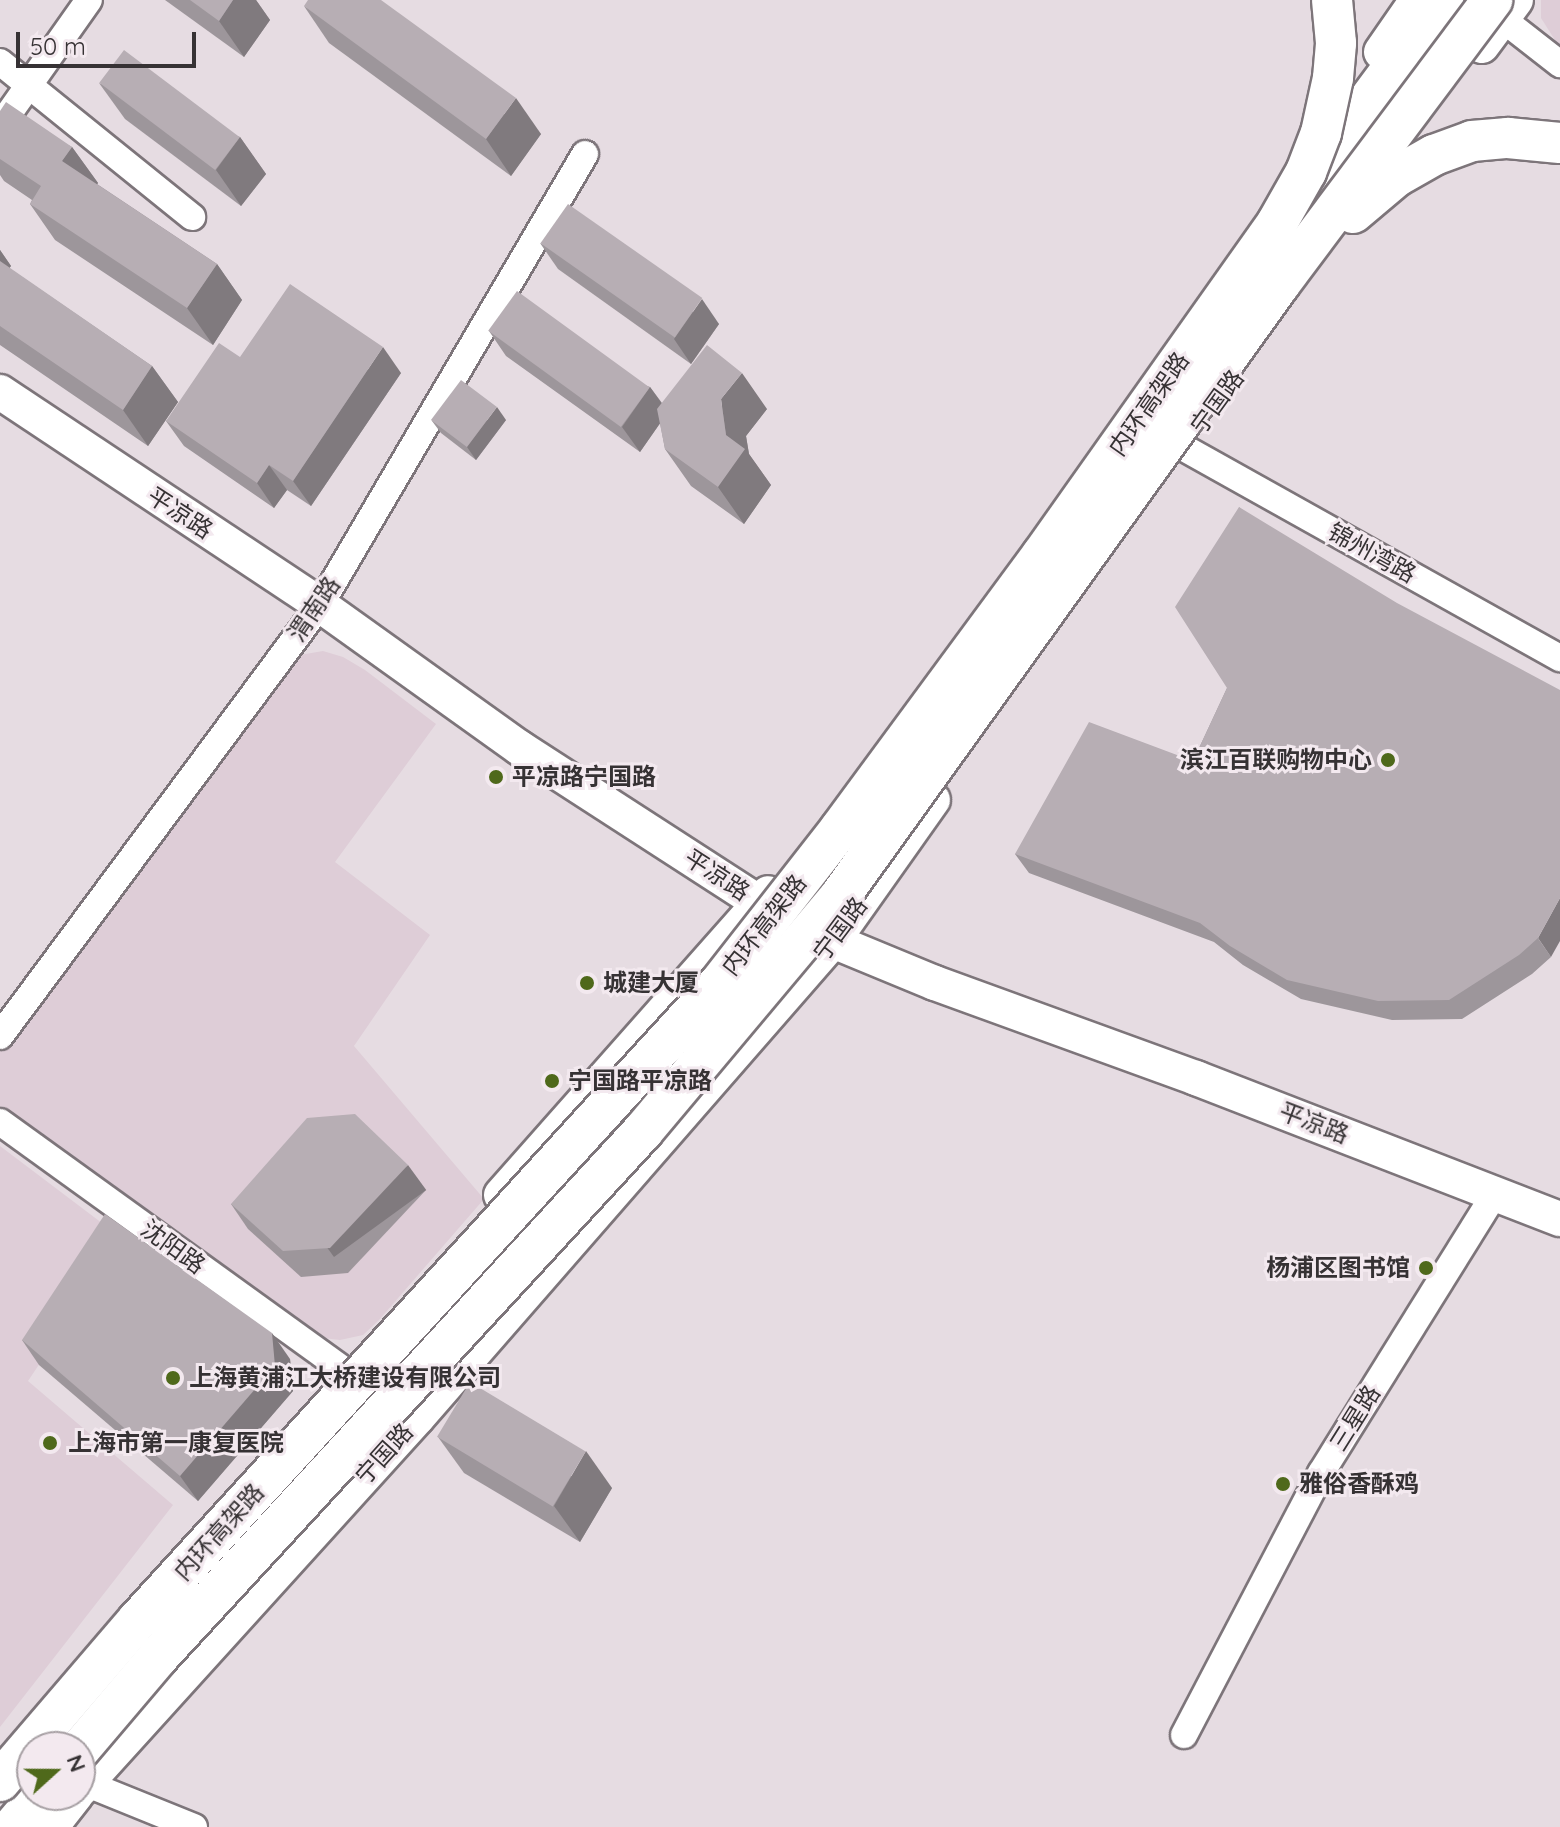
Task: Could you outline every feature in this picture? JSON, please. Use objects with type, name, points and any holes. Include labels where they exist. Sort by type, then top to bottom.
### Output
[{"type":"highway","points":[[1277,223],[1306,172],[1321,133],[1333,78],[1336,43],[1332,0]]},
{"type":"highway","name":"内环高架路","points":[[0,1781],[138,1620],[719,984],[840,829],[1042,555],[1277,223],[1443,0]]},
{"type":"highway","name":"内环高架路","points":[[96,1754],[158,1657],[643,1131],[841,895],[1279,285],[1497,5]]},
{"type":"highway","points":[[1279,285],[1374,195],[1397,176],[1434,155],[1472,141],[1508,138],[1560,143]]},
{"type":"highway","points":[[13,1827],[26,1811]]},
{"type":"main road","points":[[0,1758],[347,1372],[760,903],[1114,435],[1417,0]]},
{"type":"main road","name":"宁国路","points":[[96,1762],[418,1417],[833,941],[1497,5]]},
{"type":"main road","name":"平凉路","points":[[0,392],[320,605],[520,748],[760,903],[833,941],[935,983],[1196,1078],[1560,1219]]},
{"type":"street","points":[[0,126],[89,0]]},
{"type":"street","points":[[1497,5],[1560,64]]},
{"type":"street","points":[[0,62],[192,217]]},
{"type":"street","name":"渭南路","points":[[0,1036],[320,605],[585,154]]},
{"type":"street","name":"锦州湾路","points":[[1184,448],[1560,658]]},
{"type":"street","name":"沈阳路","points":[[0,1122],[347,1372]]},
{"type":"street","name":"三星路","points":[[1184,1735],[1321,1473],[1495,1194]]},
{"type":"street","points":[[96,1786],[194,1827]]},
{"type":"shaded area","points":[[1541,0],[1560,0],[1560,48],[1541,18]]},
{"type":"shaded area","points":[[323,651],[343,657],[365,670],[436,724],[335,862],[430,935],[354,1046],[484,1199],[379,1320],[363,1335],[340,1340],[315,1337],[0,1106],[0,1051],[294,656]]},
{"type":"shaded area","name":"上海市第一康复医院","points":[[0,1146],[123,1239],[28,1381],[173,1505],[0,1727]]},
{"type":"building","points":[[190,0],[233,0],[219,21]]},
{"type":"building","points":[[308,0],[381,0],[516,98],[486,139],[304,6]]},
{"type":"building","points":[[124,50],[240,137],[215,170],[99,83]]},
{"type":"building","points":[[6,102],[72,147],[62,161],[217,264],[187,308],[30,204],[41,186],[0,159],[0,111]]},
{"type":"building","points":[[568,204],[702,298],[675,337],[540,243]]},
{"type":"building","points":[[0,261],[152,366],[123,410],[0,326]]},
{"type":"building","points":[[290,284],[383,347],[293,481],[269,465],[257,483],[166,421],[219,343],[240,357]]},
{"type":"building","points":[[517,291],[650,387],[621,427],[488,331]]},
{"type":"building","points":[[707,345],[742,373],[721,399],[726,435],[745,449],[718,487],[665,449],[657,409]]},
{"type":"building","points":[[461,380],[497,407],[467,447],[431,420]]},
{"type":"building","name":"滨江百联购物中心","points":[[1239,507],[1397,603],[1560,690],[1560,898],[1538,938],[1519,955],[1449,1000],[1378,1001],[1287,980],[1230,946],[1200,923],[1015,854],[1089,722],[1193,761],[1227,688],[1175,607]]},
{"type":"building","points":[[355,1114],[408,1165],[330,1248],[283,1251],[231,1204],[307,1118]]},
{"type":"building","name":"上海黄浦江大桥建设有限公司","points":[[105,1214],[272,1333],[275,1366],[180,1476],[22,1340]]},
{"type":"building","points":[[470,1382],[586,1452],[553,1506],[437,1437]]},
{"type":"place","name":"滨江百联购物中心","points":[[1388,760]]},
{"type":"place","name":"平凉路宁国路","points":[[496,777]]},
{"type":"place","name":"城建大厦","points":[[587,983]]},
{"type":"place","name":"宁国路平凉路","points":[[552,1081]]},
{"type":"place","name":"杨浦区图书馆","points":[[1426,1268]]},
{"type":"place","name":"上海黄浦江大桥建设有限公司","points":[[173,1378]]},
{"type":"place","name":"上海市第一康复医院","points":[[50,1443]]},
{"type":"place","name":"雅俗香酥鸡","points":[[1283,1484]]}]
